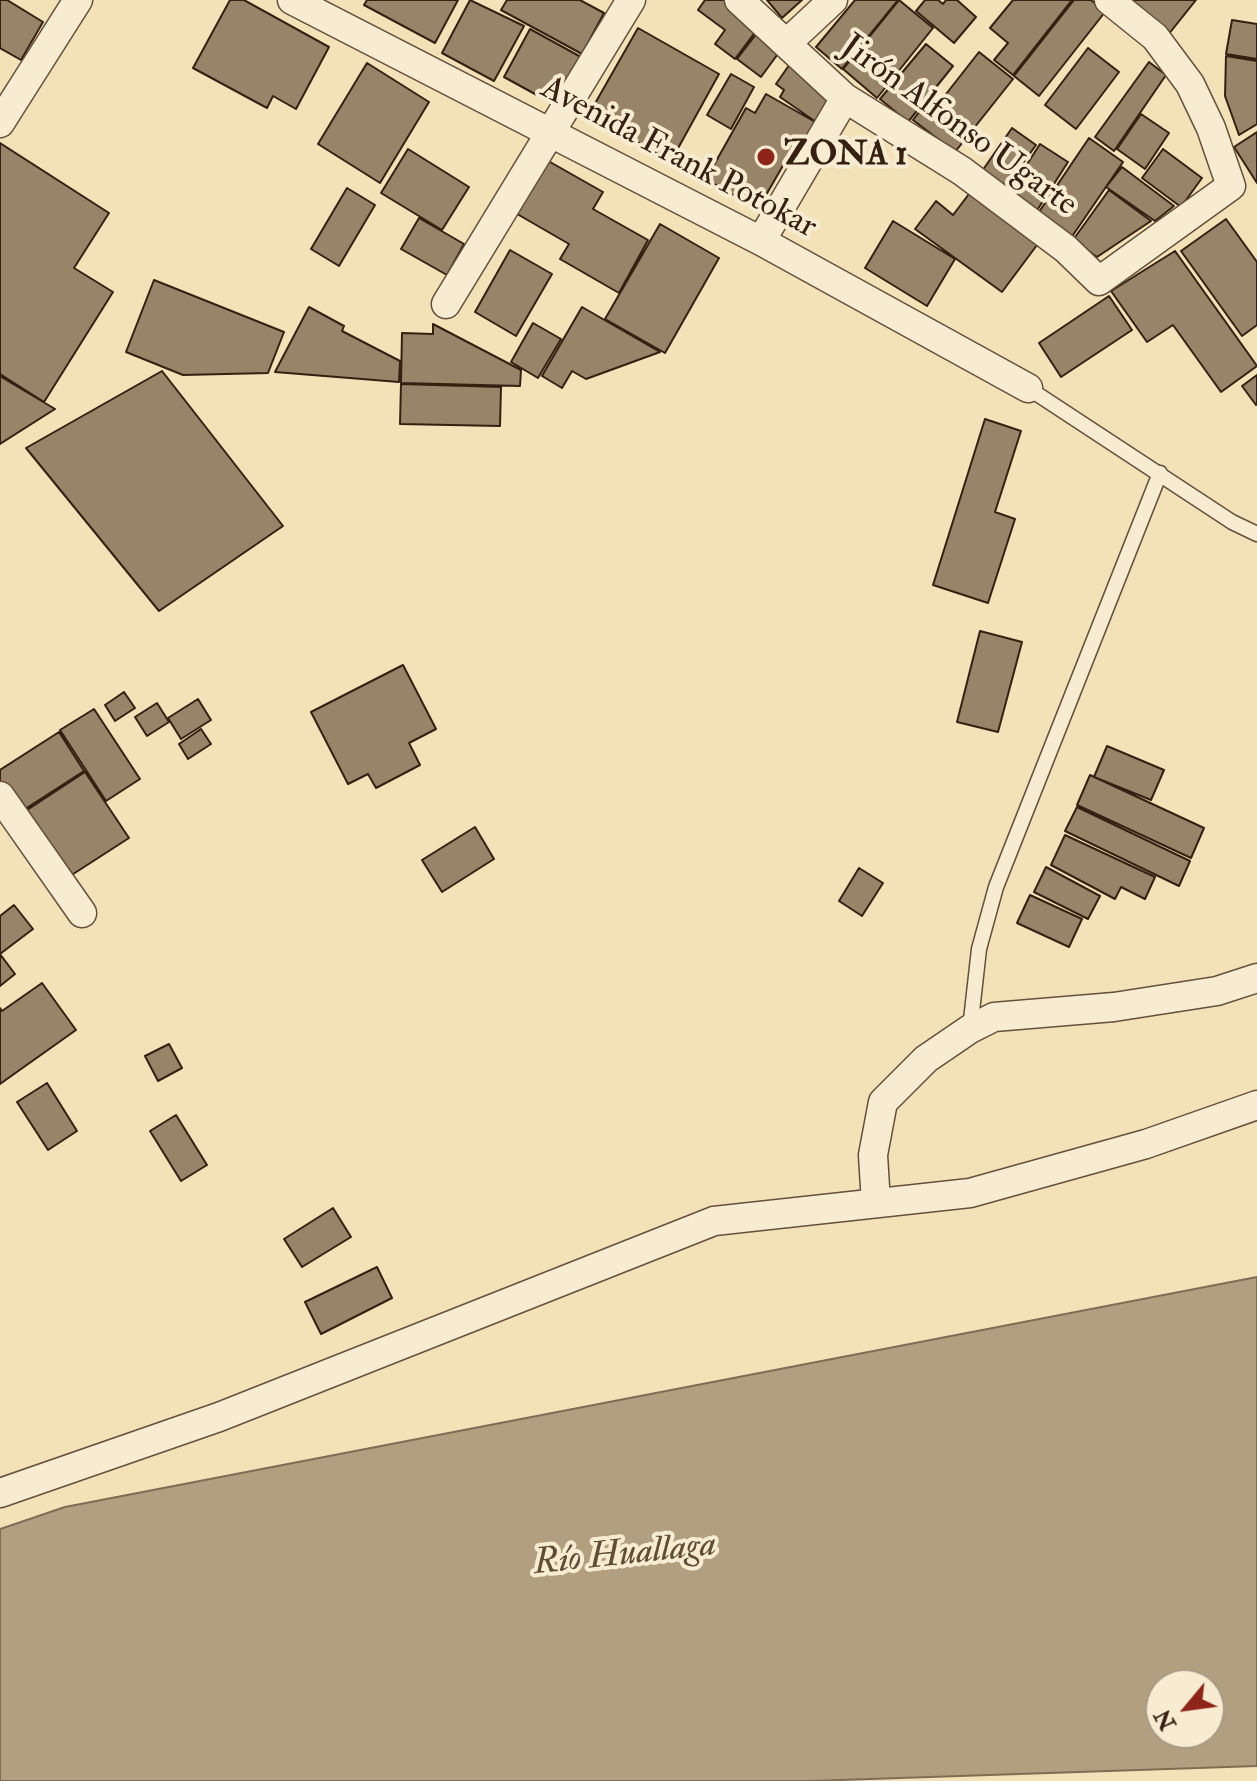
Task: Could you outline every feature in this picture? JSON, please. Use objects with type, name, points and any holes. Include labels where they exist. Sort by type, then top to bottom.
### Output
[{"type":"street","points":[[0,123],[78,0]]},
{"type":"street","name":"Avenida Frank Potokar","points":[[292,0],[342,11],[553,134],[761,241],[1028,388]]},
{"type":"street","points":[[446,304],[553,134],[631,0]]},
{"type":"street","name":"Jirón Alfonso Ugarte","points":[[739,0],[845,98],[962,171],[1066,249],[1099,281],[1231,186],[1211,128],[1190,84],[1155,37],[1109,0]]},
{"type":"street","points":[[787,43],[833,0]]},
{"type":"street","points":[[761,241],[845,98]]},
{"type":"street","points":[[0,796],[82,913]]},
{"type":"street","points":[[876,1203],[873,1155],[883,1102],[926,1059],[970,1029],[994,1017],[1114,1007],[1217,991],[1257,978]]},
{"type":"street","points":[[0,1493],[219,1417],[714,1221],[970,1193],[1146,1144],[1257,1105]]},
{"type":"lane","points":[[1028,388],[1257,534]]},
{"type":"lane","points":[[970,1029],[979,949],[996,887],[1160,473]]},
{"type":"water","name":"Río Huallaga","points":[[1257,1277],[1257,1766],[811,1781],[0,1781],[0,1529],[65,1507]]},
{"type":"building","points":[[0,0],[7,0],[43,22],[21,60],[0,48]]},
{"type":"building","points":[[230,0],[244,0],[329,47],[296,109],[273,96],[267,108],[193,68]]},
{"type":"building","points":[[367,0],[458,0],[435,43],[364,5]]},
{"type":"building","points":[[470,0],[524,26],[494,81],[442,53]]},
{"type":"building","points":[[507,0],[580,0],[604,13],[582,54],[501,10]]},
{"type":"building","points":[[705,0],[732,0],[756,31],[735,59],[715,44],[725,30],[698,10]]},
{"type":"building","points":[[767,0],[802,0],[782,18]]},
{"type":"building","points":[[855,0],[898,0],[842,69],[816,47]]},
{"type":"building","points":[[899,0],[933,28],[877,98],[843,69]]},
{"type":"building","points":[[925,0],[938,0],[943,4],[946,0],[957,0],[976,17],[954,43],[916,11]]},
{"type":"building","points":[[1013,0],[1072,0],[1013,75],[994,60],[1008,43],[990,28]]},
{"type":"building","points":[[1074,0],[1091,0],[1105,12],[1039,96],[1014,76]]},
{"type":"building","points":[[1125,0],[1196,0],[1168,35]]},
{"type":"building","points":[[1232,20],[1257,24],[1257,59],[1226,54]]},
{"type":"building","points":[[638,28],[719,74],[671,161],[589,114]]},
{"type":"building","points":[[530,29],[581,57],[555,105],[504,77]]},
{"type":"building","points":[[757,33],[780,51],[761,77],[737,59]]},
{"type":"building","points":[[926,44],[953,66],[908,122],[880,99]]},
{"type":"building","points":[[1088,48],[1119,72],[1076,129],[1045,105]]},
{"type":"building","points":[[979,52],[1013,79],[955,152],[913,120],[931,97],[939,103]]},
{"type":"building","points":[[1226,56],[1257,61],[1257,124],[1239,135],[1225,96]]},
{"type":"building","points":[[792,61],[836,91],[816,122],[780,97],[784,90],[776,84]]},
{"type":"building","points":[[1149,62],[1166,75],[1114,151],[1095,137]]},
{"type":"building","points":[[367,63],[429,102],[380,183],[318,144]]},
{"type":"building","points":[[731,74],[754,87],[731,129],[707,115]]},
{"type":"building","points":[[766,94],[824,127],[799,171],[785,162],[758,209],[706,179],[746,108],[755,113]]},
{"type":"building","points":[[1141,114],[1169,133],[1145,169],[1117,149]]},
{"type":"building","points":[[1012,128],[1036,145],[1003,191],[980,174]]},
{"type":"building","points":[[1257,132],[1257,183],[1234,147]]},
{"type":"building","points":[[1089,138],[1123,162],[1071,238],[1037,215]]},
{"type":"building","points":[[0,143],[109,213],[74,268],[113,292],[44,402],[0,374]]},
{"type":"building","points":[[1040,144],[1068,162],[1036,212],[1008,194]]},
{"type":"building","points":[[408,149],[469,187],[442,230],[381,193]]},
{"type":"building","points":[[1163,149],[1202,178],[1181,207],[1142,178]]},
{"type":"building","points":[[543,158],[603,192],[593,209],[648,240],[619,293],[560,259],[569,244],[512,211]]},
{"type":"building","points":[[1122,167],[1174,206],[1155,221],[1106,187]]},
{"type":"building","points":[[347,188],[375,205],[339,266],[311,249]]},
{"type":"building","points":[[972,190],[1040,241],[1002,292],[915,229],[936,201],[953,215]]},
{"type":"building","points":[[1109,190],[1151,221],[1097,257],[1073,240]]},
{"type":"building","points":[[419,218],[464,244],[447,275],[401,249]]},
{"type":"building","points":[[1226,219],[1257,262],[1257,325],[1242,336],[1181,251]]},
{"type":"building","points":[[893,221],[955,259],[927,306],[865,268]]},
{"type":"building","points":[[660,224],[719,258],[665,353],[605,319]]},
{"type":"building","points":[[510,250],[552,274],[516,336],[475,312]]},
{"type":"building","points":[[1175,251],[1257,366],[1221,392],[1173,325],[1147,342],[1111,291]]},
{"type":"building","points":[[154,280],[284,332],[268,373],[183,375],[126,352]]},
{"type":"building","points":[[1109,296],[1132,330],[1061,377],[1039,343]]},
{"type":"building","points":[[309,307],[344,326],[342,331],[400,361],[399,382],[275,372]]},
{"type":"building","points":[[582,307],[660,352],[586,379],[572,371],[562,388],[542,376]]},
{"type":"building","points":[[533,323],[561,339],[538,378],[511,362]]},
{"type":"building","points":[[433,324],[521,370],[520,386],[401,383],[402,333],[433,334]]},
{"type":"building","points":[[162,371],[283,526],[159,611],[26,448]]},
{"type":"building","points":[[1257,375],[1257,404],[1256,405],[1242,386]]},
{"type":"building","points":[[0,376],[55,409],[0,444]]},
{"type":"building","points":[[401,384],[501,387],[500,426],[400,424]]},
{"type":"building","points":[[985,419],[1021,431],[995,512],[1015,519],[988,603],[933,585]]},
{"type":"building","points":[[980,631],[1022,642],[998,732],[957,722]]},
{"type":"building","points":[[403,665],[436,729],[409,743],[420,765],[376,788],[368,774],[348,784],[311,712]]},
{"type":"building","points":[[124,692],[135,708],[115,721],[105,705]]},
{"type":"building","points":[[198,699],[211,720],[181,739],[168,718]]},
{"type":"building","points":[[157,703],[169,722],[147,736],[135,717]]},
{"type":"building","points":[[94,709],[140,779],[106,801],[60,730]]},
{"type":"building","points":[[201,729],[211,744],[188,759],[179,744]]},
{"type":"building","points":[[59,732],[84,771],[22,811],[0,789],[0,770]]},
{"type":"building","points":[[1107,746],[1164,770],[1151,800],[1094,777]]},
{"type":"building","points":[[85,772],[129,838],[67,878],[24,812]]},
{"type":"building","points":[[1090,775],[1204,828],[1191,858],[1077,805]]},
{"type":"building","points":[[1077,807],[1190,861],[1179,886],[1065,831]]},
{"type":"building","points":[[475,827],[494,859],[442,892],[422,860]]},
{"type":"building","points":[[1065,835],[1155,877],[1145,899],[1121,887],[1115,899],[1051,865]]},
{"type":"building","points":[[1046,867],[1100,896],[1088,919],[1034,892]]},
{"type":"building","points":[[859,868],[883,883],[862,916],[839,901]]},
{"type":"building","points":[[1030,895],[1082,919],[1069,947],[1017,923]]},
{"type":"building","points":[[14,905],[33,929],[0,954],[0,916]]},
{"type":"building","points":[[0,954],[15,974],[0,986]]},
{"type":"building","points":[[42,983],[76,1030],[0,1084],[0,1008],[2,1011]]},
{"type":"building","points":[[169,1044],[182,1068],[158,1081],[145,1056]]},
{"type":"building","points":[[47,1083],[77,1131],[48,1150],[17,1102]]},
{"type":"building","points":[[176,1115],[207,1165],[181,1181],[150,1131]]},
{"type":"building","points":[[333,1208],[351,1237],[302,1267],[284,1239]]},
{"type":"building","points":[[377,1267],[392,1298],[321,1334],[305,1302]]},
{"type":"place","name":"ZONA 1","points":[[766,157]]}]
